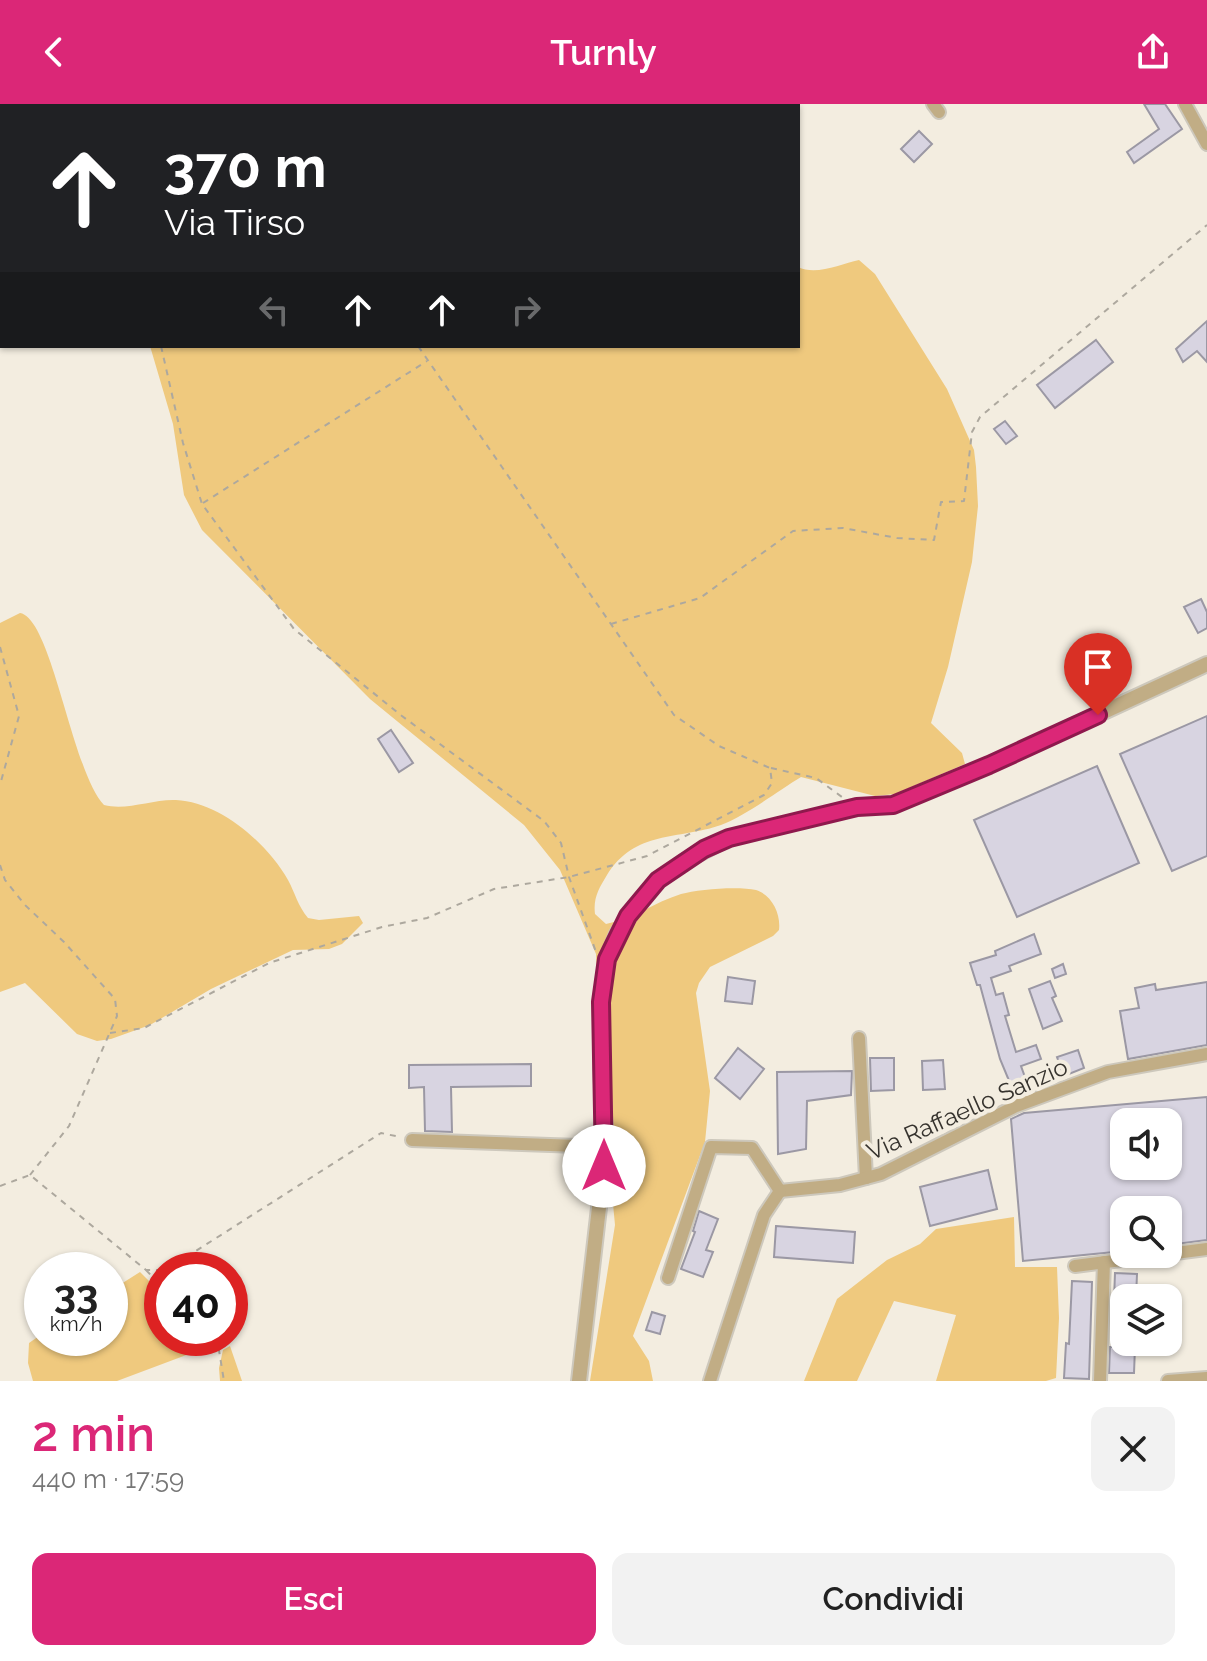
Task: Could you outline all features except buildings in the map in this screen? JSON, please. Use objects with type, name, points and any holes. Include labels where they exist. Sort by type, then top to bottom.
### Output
[{"type":"street","points":[[1185,104],[1207,144]]},
{"type":"street","points":[[579,1381],[606,1147],[601,1002],[607,959],[617,934],[641,899],[658,880],[693,855],[729,838],[857,807],[893,805],[989,765],[1207,664]]},
{"type":"street","points":[[859,1038],[866,1178]]},
{"type":"street","name":"Via Raffaello Sanzio","points":[[780,1191],[840,1185],[881,1174],[1016,1106],[1108,1072],[1207,1054]]},
{"type":"street","points":[[412,1140],[606,1147]]},
{"type":"street","points":[[668,1278],[711,1147],[752,1148],[780,1191],[764,1215],[710,1381]]},
{"type":"street","points":[[1075,1266],[1207,1249]]},
{"type":"street","points":[[1100,1381],[1104,1262]]},
{"type":"street","points":[[1168,1381],[1207,1378]]},
{"type":"path","points":[[610,624],[700,598],[793,531],[843,528],[897,538],[934,540],[941,502],[964,501],[972,432],[980,417],[1207,225]]},
{"type":"path","points":[[161,348],[183,443],[202,504],[294,629],[402,716],[544,821],[561,843],[569,877],[596,951],[607,959]]},
{"type":"path","points":[[419,348],[674,715],[719,746],[770,768],[816,778],[857,807]]},
{"type":"path","points":[[202,504],[428,360]]},
{"type":"path","points":[[0,647],[19,716],[0,785]]},
{"type":"path","points":[[110,1033],[144,1028],[269,963],[382,927],[427,918],[494,889],[569,877],[647,856],[764,795],[772,783],[770,768]]},
{"type":"path","points":[[0,865],[5,880],[25,905],[64,942],[115,999],[117,1016],[69,1126],[30,1175],[0,1186]]},
{"type":"path","points":[[193,1252],[381,1133],[412,1140]]},
{"type":"path","points":[[30,1175],[144,1268]]},
{"type":"path","points":[[220,1356],[224,1381]]},
{"type":"shaded area","points":[[859,260],[875,274],[947,389],[974,450],[978,506],[972,562],[948,667],[931,723],[962,753],[965,764],[895,794],[875,796],[801,777],[751,810],[721,825],[644,843],[618,861],[604,880],[597,893],[595,914],[606,924],[681,894],[729,888],[756,890],[767,896],[777,912],[779,930],[773,936],[710,967],[696,993],[710,1091],[705,1142],[633,1336],[649,1361],[653,1381],[590,1381],[615,1225],[600,1066],[596,954],[560,870],[524,825],[370,699],[202,530],[184,495],[173,424],[151,348],[800,348],[800,268],[820,270]]},
{"type":"shaded area","points":[[20,613],[31,621],[42,640],[82,762],[104,805],[122,807],[176,800],[209,808],[241,827],[268,852],[288,880],[308,918],[319,920],[359,916],[363,923],[342,944],[329,949],[293,950],[211,989],[150,1025],[111,1039],[97,1041],[77,1034],[25,983],[0,992],[0,623]]},
{"type":"shaded area","points":[[1014,1217],[1015,1267],[1057,1267],[1059,1318],[1056,1378],[1046,1381],[936,1381],[956,1315],[894,1301],[857,1381],[804,1381],[837,1299],[887,1260],[920,1244],[936,1229]]},
{"type":"shaded area","points":[[140,1272],[144,1276],[144,1356],[184,1356],[117,1381],[33,1381],[28,1356],[128,1356],[128,1280]]},
{"type":"shaded area","points":[[222,1356],[233,1356],[242,1381],[220,1381]]},
{"type":"route","points":[[604,1166],[601,1002],[607,959],[628,916],[658,880],[704,849],[729,838],[857,807],[893,805],[1098,715]]}]
